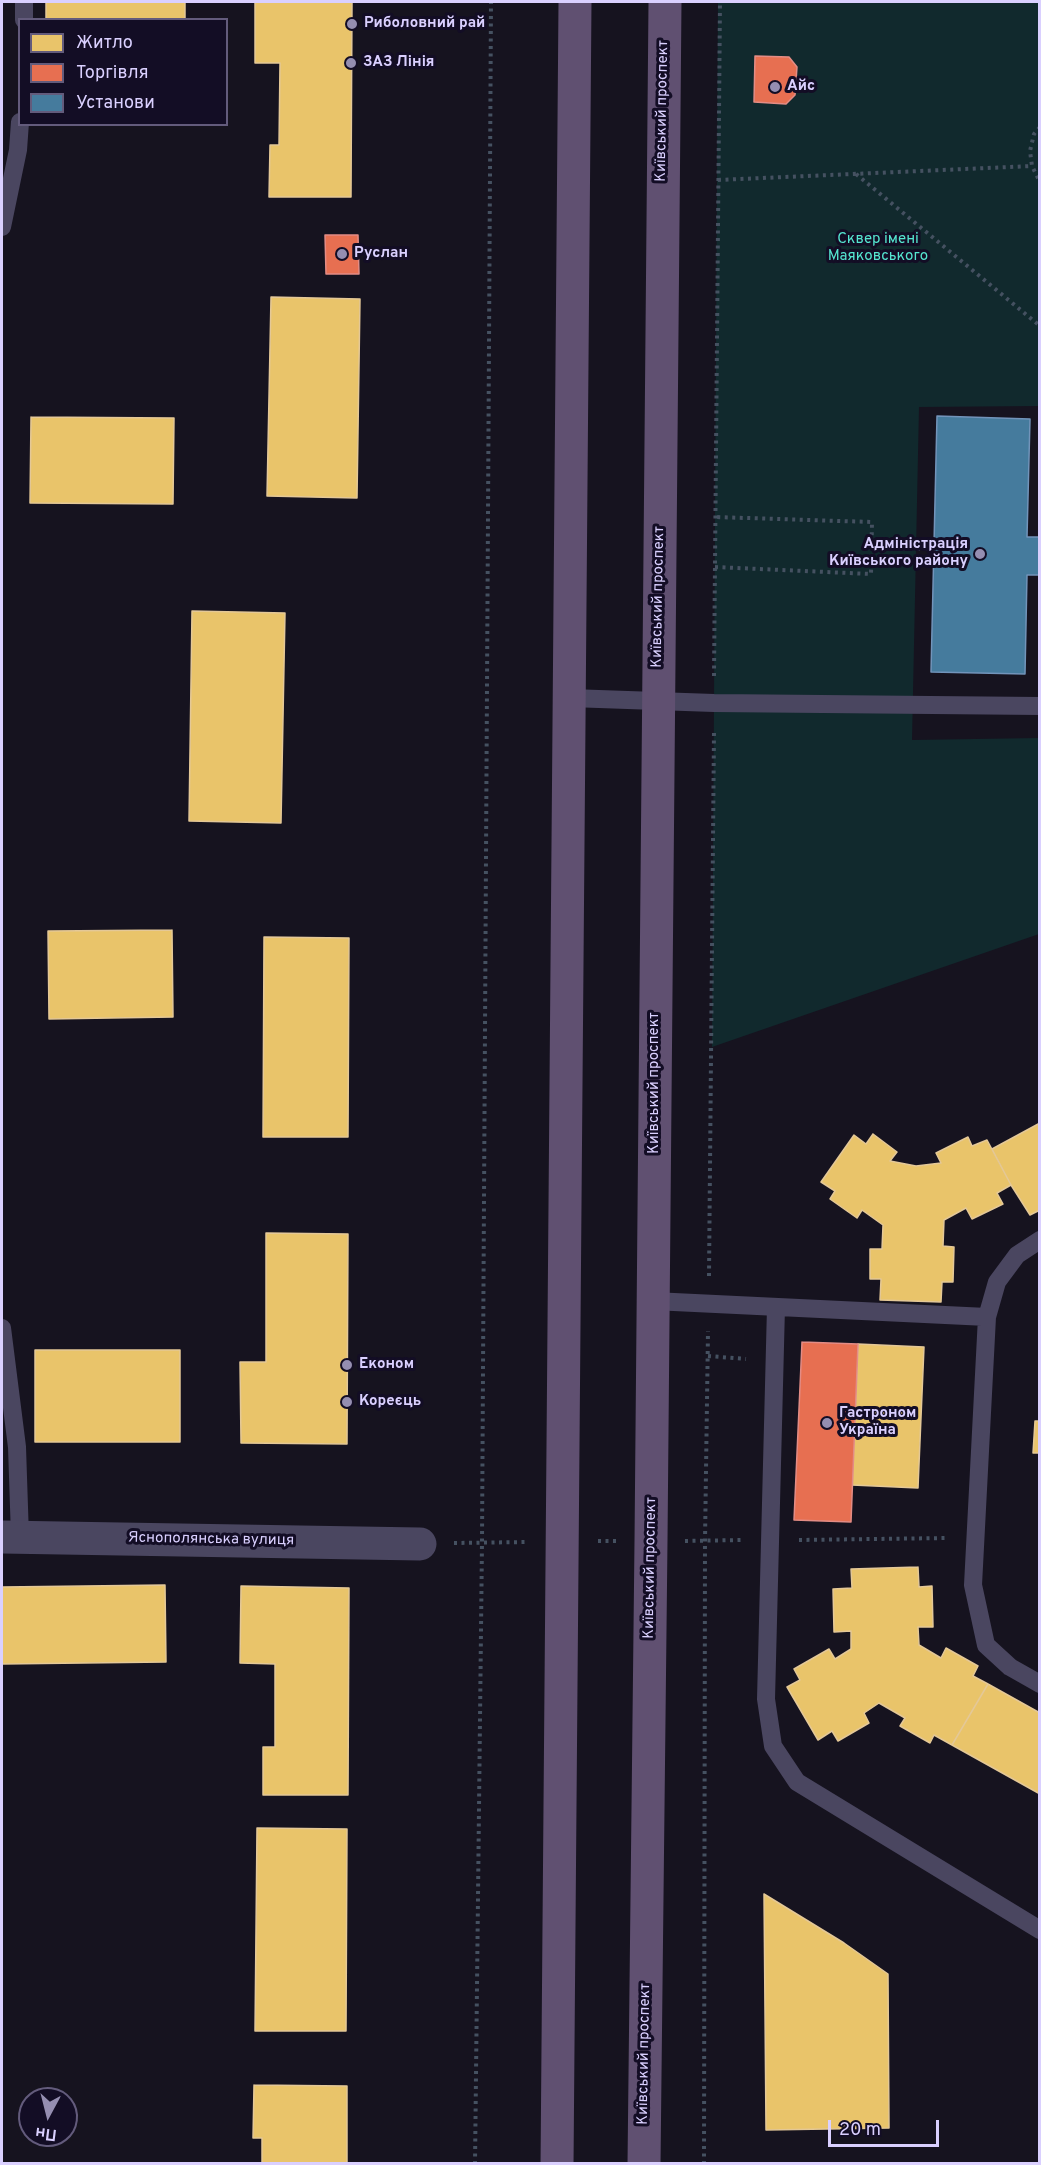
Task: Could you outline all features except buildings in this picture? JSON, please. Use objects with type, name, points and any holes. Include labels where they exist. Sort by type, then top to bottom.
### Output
[{"type":"main road","points":[[557,2163],[575,2]]},
{"type":"main road","name":"Київський проспект","points":[[644,2163],[665,2]]},
{"type":"street","name":"Яснополянська вулиця","points":[[11,1537],[420,1544]]},
{"type":"lane","points":[[24,2],[24,18]]},
{"type":"lane","points":[[2,227],[18,150],[20,126]]},
{"type":"lane","points":[[570,698],[714,703],[1040,706]]},
{"type":"lane","points":[[1040,1240],[1017,1255],[997,1282],[987,1317],[973,1585],[986,1645],[1010,1667],[1040,1684]]},
{"type":"lane","points":[[653,1301],[987,1317]]},
{"type":"lane","points":[[776,1307],[766,1699],[773,1746],[797,1782],[1040,1930]]},
{"type":"lane","points":[[2,1328],[17,1447],[11,1537]]},
{"type":"path","points":[[475,2163],[482,1542],[491,2]]},
{"type":"path","points":[[704,2163],[705,1540],[720,2]]},
{"type":"path","points":[[1040,127],[1034,134],[1030,151],[1032,166],[1040,182]]},
{"type":"path","points":[[718,180],[1032,166]]},
{"type":"path","points":[[856,174],[1040,326]]},
{"type":"path","points":[[715,517],[872,522],[871,574],[715,567]]},
{"type":"path","points":[[872,548],[934,549]]},
{"type":"path","points":[[708,1356],[774,1361]]},
{"type":"path","points":[[705,1540],[975,1538]]},
{"type":"green space","name":"Сквер імені Маяковського","points":[[718,2],[1039,2],[1039,406],[919,407],[912,740],[1039,738],[1039,934],[712,1047]]},
{"type":"place","name":"Риболовний рай","points":[[352,24]]},
{"type":"place","name":"ЗАЗ Лінія","points":[[351,63]]},
{"type":"place","name":"Айс","points":[[775,87]]},
{"type":"place","name":"Руслан","points":[[342,254]]},
{"type":"place","name":"Адміністрація Київського району","points":[[980,554]]},
{"type":"place","name":"Економ","points":[[347,1365]]},
{"type":"place","name":"Кореєць","points":[[347,1402]]},
{"type":"place","name":"Гастроном Україна","points":[[827,1423]]}]
